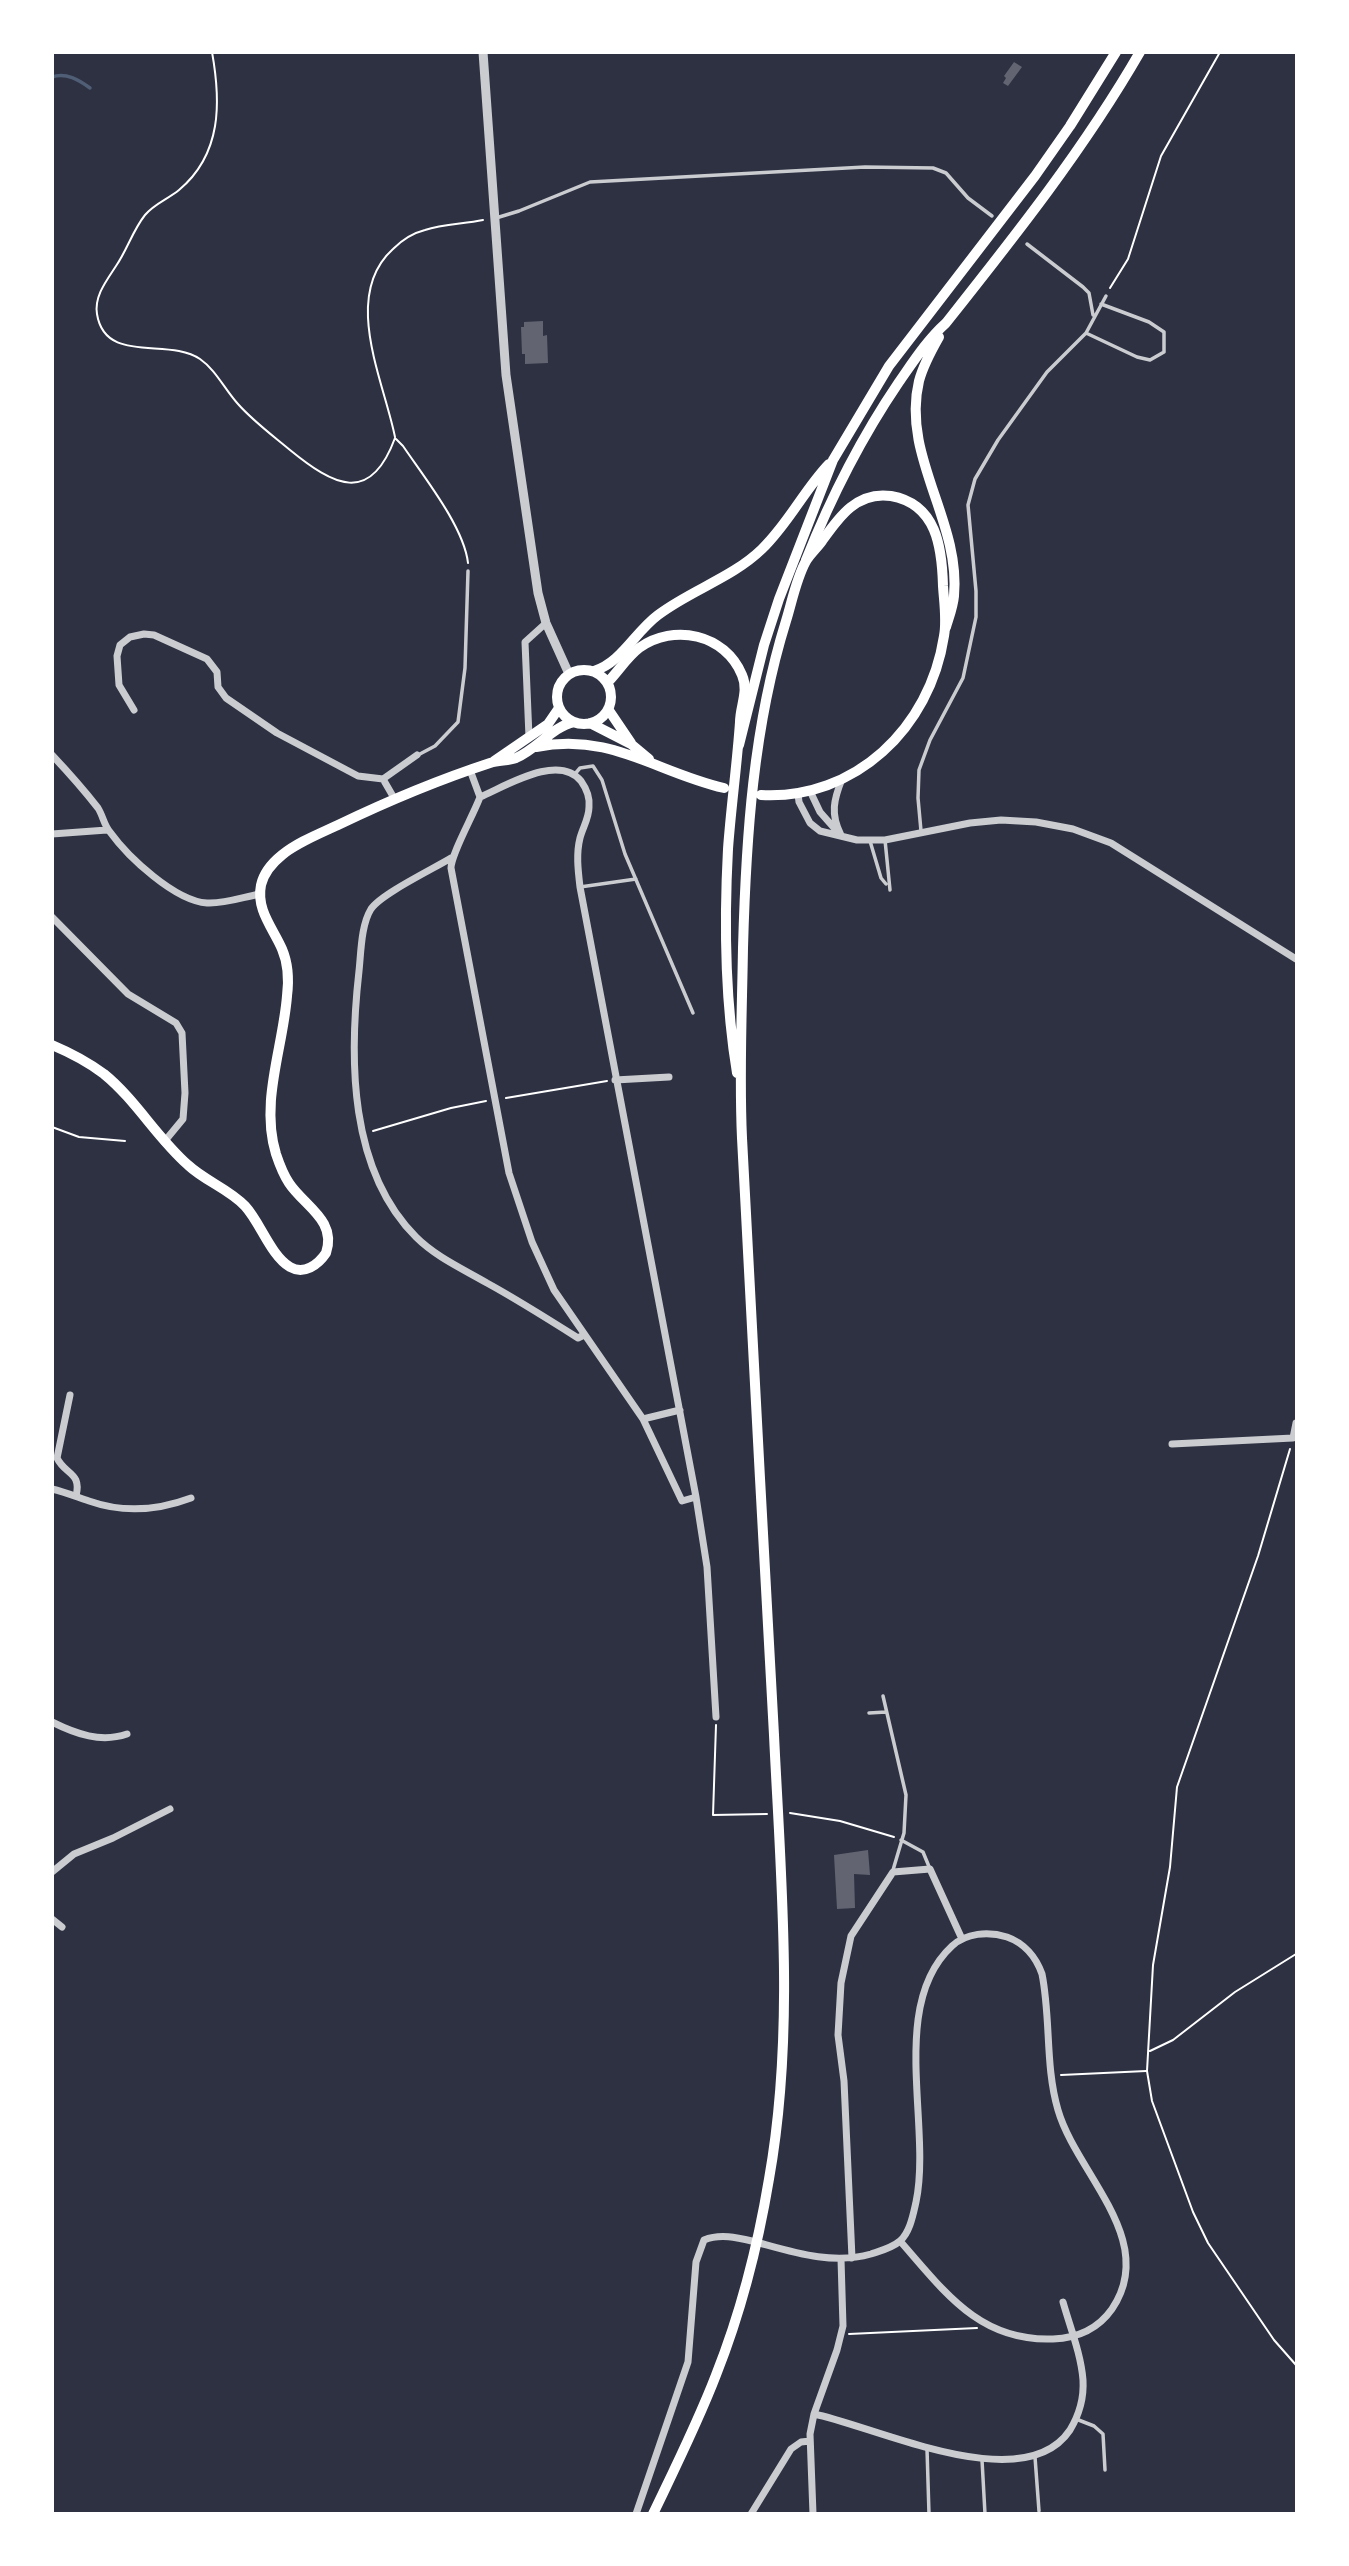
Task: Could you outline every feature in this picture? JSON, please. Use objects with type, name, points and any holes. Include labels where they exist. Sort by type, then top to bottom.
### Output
[{"type":"highway","points":[[739,745],[764,645],[779,599],[833,460],[890,366],[1070,126],[1116,52]]},
{"type":"highway","points":[[806,560],[841,481],[867,432],[906,372],[1023,226],[1087,137],[1140,52]]},
{"type":"highway","points":[[946,323],[923,367],[915,407],[920,451],[946,525],[953,563],[954,600],[946,627]]},
{"type":"highway","points":[[594,671],[605,668],[614,660],[657,615],[721,579],[761,550],[833,460]]},
{"type":"main road","points":[[653,2514],[716,2376],[732,2332],[757,2243],[777,2123],[783,1994],[778,1823],[740,1094],[743,952],[749,829],[756,762],[766,694],[806,560],[842,513],[858,501],[873,496],[900,498],[926,515],[938,537],[946,627],[929,686],[908,724],[887,749],[864,768],[810,791],[761,795]]},
{"type":"main road","points":[[607,683],[634,652],[650,642],[674,634],[697,635],[720,647],[743,676],[745,690],[730,827],[727,952],[733,1049],[740,1094]]},
{"type":"main road","points":[[494,761],[548,724],[559,708],[558,688],[569,674],[581,670],[594,671],[607,683],[610,692],[608,709],[590,723]]},
{"type":"main road","points":[[559,708],[575,722]]},
{"type":"main road","points":[[608,709],[631,744]]},
{"type":"main road","points":[[52,1045],[76,1056],[106,1076],[167,1146],[191,1168],[243,1204],[288,1266],[297,1269],[311,1268],[326,1253],[328,1239],[325,1224],[289,1183],[273,1144],[270,1121],[288,987],[283,951],[266,920],[260,894],[265,873],[284,853],[394,797],[494,761],[516,758],[536,747],[566,723],[590,723],[631,744],[653,762]]},
{"type":"main road","points":[[536,747],[565,742],[597,744],[653,762],[697,782],[724,788]]},
{"type":"street","points":[[483,52],[506,375],[531,545],[546,623],[569,674]]},
{"type":"street","points":[[529,737],[525,642],[546,623]]},
{"type":"street","points":[[134,710],[119,685],[117,656],[120,645],[130,637],[154,635],[207,659],[217,672],[218,687],[226,698],[277,733],[358,776],[383,779],[417,755]]},
{"type":"street","points":[[52,755],[99,810],[107,830],[124,850],[169,887],[193,900],[205,903],[222,903],[260,894]]},
{"type":"street","points":[[470,770],[480,797],[468,828],[451,858],[389,895],[375,905],[367,918],[357,989],[354,1055],[360,1116],[367,1151],[389,1199],[401,1219],[426,1245],[578,1338],[583,1335]]},
{"type":"street","points":[[480,797],[545,770],[564,770],[574,775],[586,790],[589,807],[578,848],[580,887],[696,1497],[707,1567],[716,1717]]},
{"type":"street","points":[[383,779],[394,797]]},
{"type":"street","points":[[841,835],[833,806],[842,779]]},
{"type":"street","points":[[810,791],[820,812],[841,835]]},
{"type":"street","points":[[798,794],[799,802],[810,823],[828,835],[841,835],[857,840],[885,840],[970,823],[1001,820],[1036,822],[1073,829],[1111,843],[1297,959]]},
{"type":"street","points":[[52,834],[107,830]]},
{"type":"street","points":[[451,858],[458,915],[509,1173],[532,1242],[554,1290],[643,1419],[682,1501],[696,1497]]},
{"type":"street","points":[[52,917],[128,994],[173,1021],[181,1033],[185,1093],[183,1119],[167,1146]]},
{"type":"street","points":[[615,1080],[669,1077]]},
{"type":"street","points":[[70,1395],[57,1458],[75,1477],[78,1488],[76,1496]]},
{"type":"street","points":[[643,1419],[680,1410]]},
{"type":"street","points":[[1172,1444],[1293,1438],[1297,1423]]},
{"type":"street","points":[[52,1489],[103,1505],[144,1508],[166,1507],[191,1497]]},
{"type":"street","points":[[52,1722],[90,1737],[115,1738],[127,1734]]},
{"type":"street","points":[[52,1872],[74,1854],[170,1809]]},
{"type":"street","points":[[852,2258],[844,2081],[838,2035],[841,1983],[851,1936],[892,1872],[930,1869],[961,1939]]},
{"type":"street","points":[[52,1919],[62,1927]]},
{"type":"street","points":[[636,2514],[688,2362],[699,2252],[704,2240],[719,2236],[816,2257],[841,2259],[881,2250],[900,2241],[911,2221],[920,2182],[917,2051],[920,2010],[931,1973],[946,1952],[961,1939],[988,1934],[1008,1938],[1027,1950],[1039,1965],[1044,1985],[1054,2096],[1065,2130],[1107,2201],[1118,2228],[1124,2253],[1122,2288],[1113,2308],[1097,2324],[1073,2337],[1031,2339],[987,2326],[965,2310],[943,2291],[900,2241]]},
{"type":"street","points":[[813,2514],[810,2441],[814,2414],[841,2334],[844,2304],[841,2259]]},
{"type":"street","points":[[814,2414],[836,2418],[927,2447],[982,2458],[1016,2460],[1035,2457],[1061,2441],[1076,2419],[1082,2402],[1083,2380],[1063,2302]]},
{"type":"street","points":[[751,2514],[791,2449],[801,2442],[810,2441]]},
{"type":"lane","points":[[494,218],[519,211],[590,182],[865,167],[933,168],[946,173],[968,198],[992,216]]},
{"type":"lane","points":[[1027,244],[1089,293],[1094,317]]},
{"type":"lane","points":[[922,833],[918,798],[919,770],[930,740],[963,678],[976,617],[968,505],[975,479],[998,440],[1047,372],[1086,333],[1106,296]]},
{"type":"lane","points":[[1086,333],[1137,357],[1150,360],[1164,352],[1164,332],[1101,303]]},
{"type":"lane","points":[[417,755],[435,746],[458,723],[465,668],[468,571]]},
{"type":"lane","points":[[574,775],[580,768],[588,766],[593,766],[598,771],[625,854],[693,1013]]},
{"type":"lane","points":[[870,841],[881,878],[889,888],[885,840]]},
{"type":"lane","points":[[580,887],[636,879]]},
{"type":"lane","points":[[883,1696],[906,1795],[906,1821],[892,1872]]},
{"type":"lane","points":[[869,1713],[886,1712]]},
{"type":"lane","points":[[901,1840],[923,1852],[930,1869]]},
{"type":"lane","points":[[1076,2419],[1094,2426],[1103,2434],[1105,2470]]},
{"type":"lane","points":[[927,2447],[929,2514]]},
{"type":"lane","points":[[1035,2457],[1039,2511]]},
{"type":"lane","points":[[982,2458],[985,2514]]},
{"type":"path","points":[[212,52],[218,101],[216,130],[192,177],[179,190],[155,206],[138,225],[126,252],[100,293],[96,304],[100,324],[111,340],[120,345],[174,349],[202,360],[254,419],[303,460],[331,479],[349,483],[370,477],[381,467],[395,438]]},
{"type":"path","points":[[1106,296],[1128,259],[1161,156],[1220,52]]},
{"type":"path","points":[[468,571],[466,548],[453,524],[403,446],[395,438],[371,343],[370,288],[376,270],[387,254],[412,235],[426,229],[494,218]]},
{"type":"path","points":[[371,1132],[451,1108],[615,1080]]},
{"type":"path","points":[[52,1127],[79,1137],[125,1141]]},
{"type":"path","points":[[1293,1438],[1258,1556],[1177,1787],[1170,1867],[1153,1965],[1147,2071],[1152,2101],[1192,2212],[1208,2243],[1273,2340],[1297,2365]]},
{"type":"path","points":[[716,1717],[713,1815],[766,1814]]},
{"type":"path","points":[[790,1813],[840,1821],[901,1840]]},
{"type":"path","points":[[1149,2052],[1172,2040],[1235,1992],[1297,1954]]},
{"type":"path","points":[[1051,2075],[1147,2071]]},
{"type":"path","points":[[841,2334],[945,2331],[987,2326]]},
{"type":"building","points":[[1014,62],[1022,67],[1008,86],[1003,83],[1006,78],[1004,76]]},
{"type":"building","points":[[543,321],[543,336],[547,335],[548,363],[525,364],[521,327],[524,327],[524,322]]},
{"type":"building","points":[[868,1850],[870,1875],[854,1874],[855,1908],[837,1909],[834,1855]]},
{"type":"waterway","points":[[52,77],[67,76],[90,88]]}]
